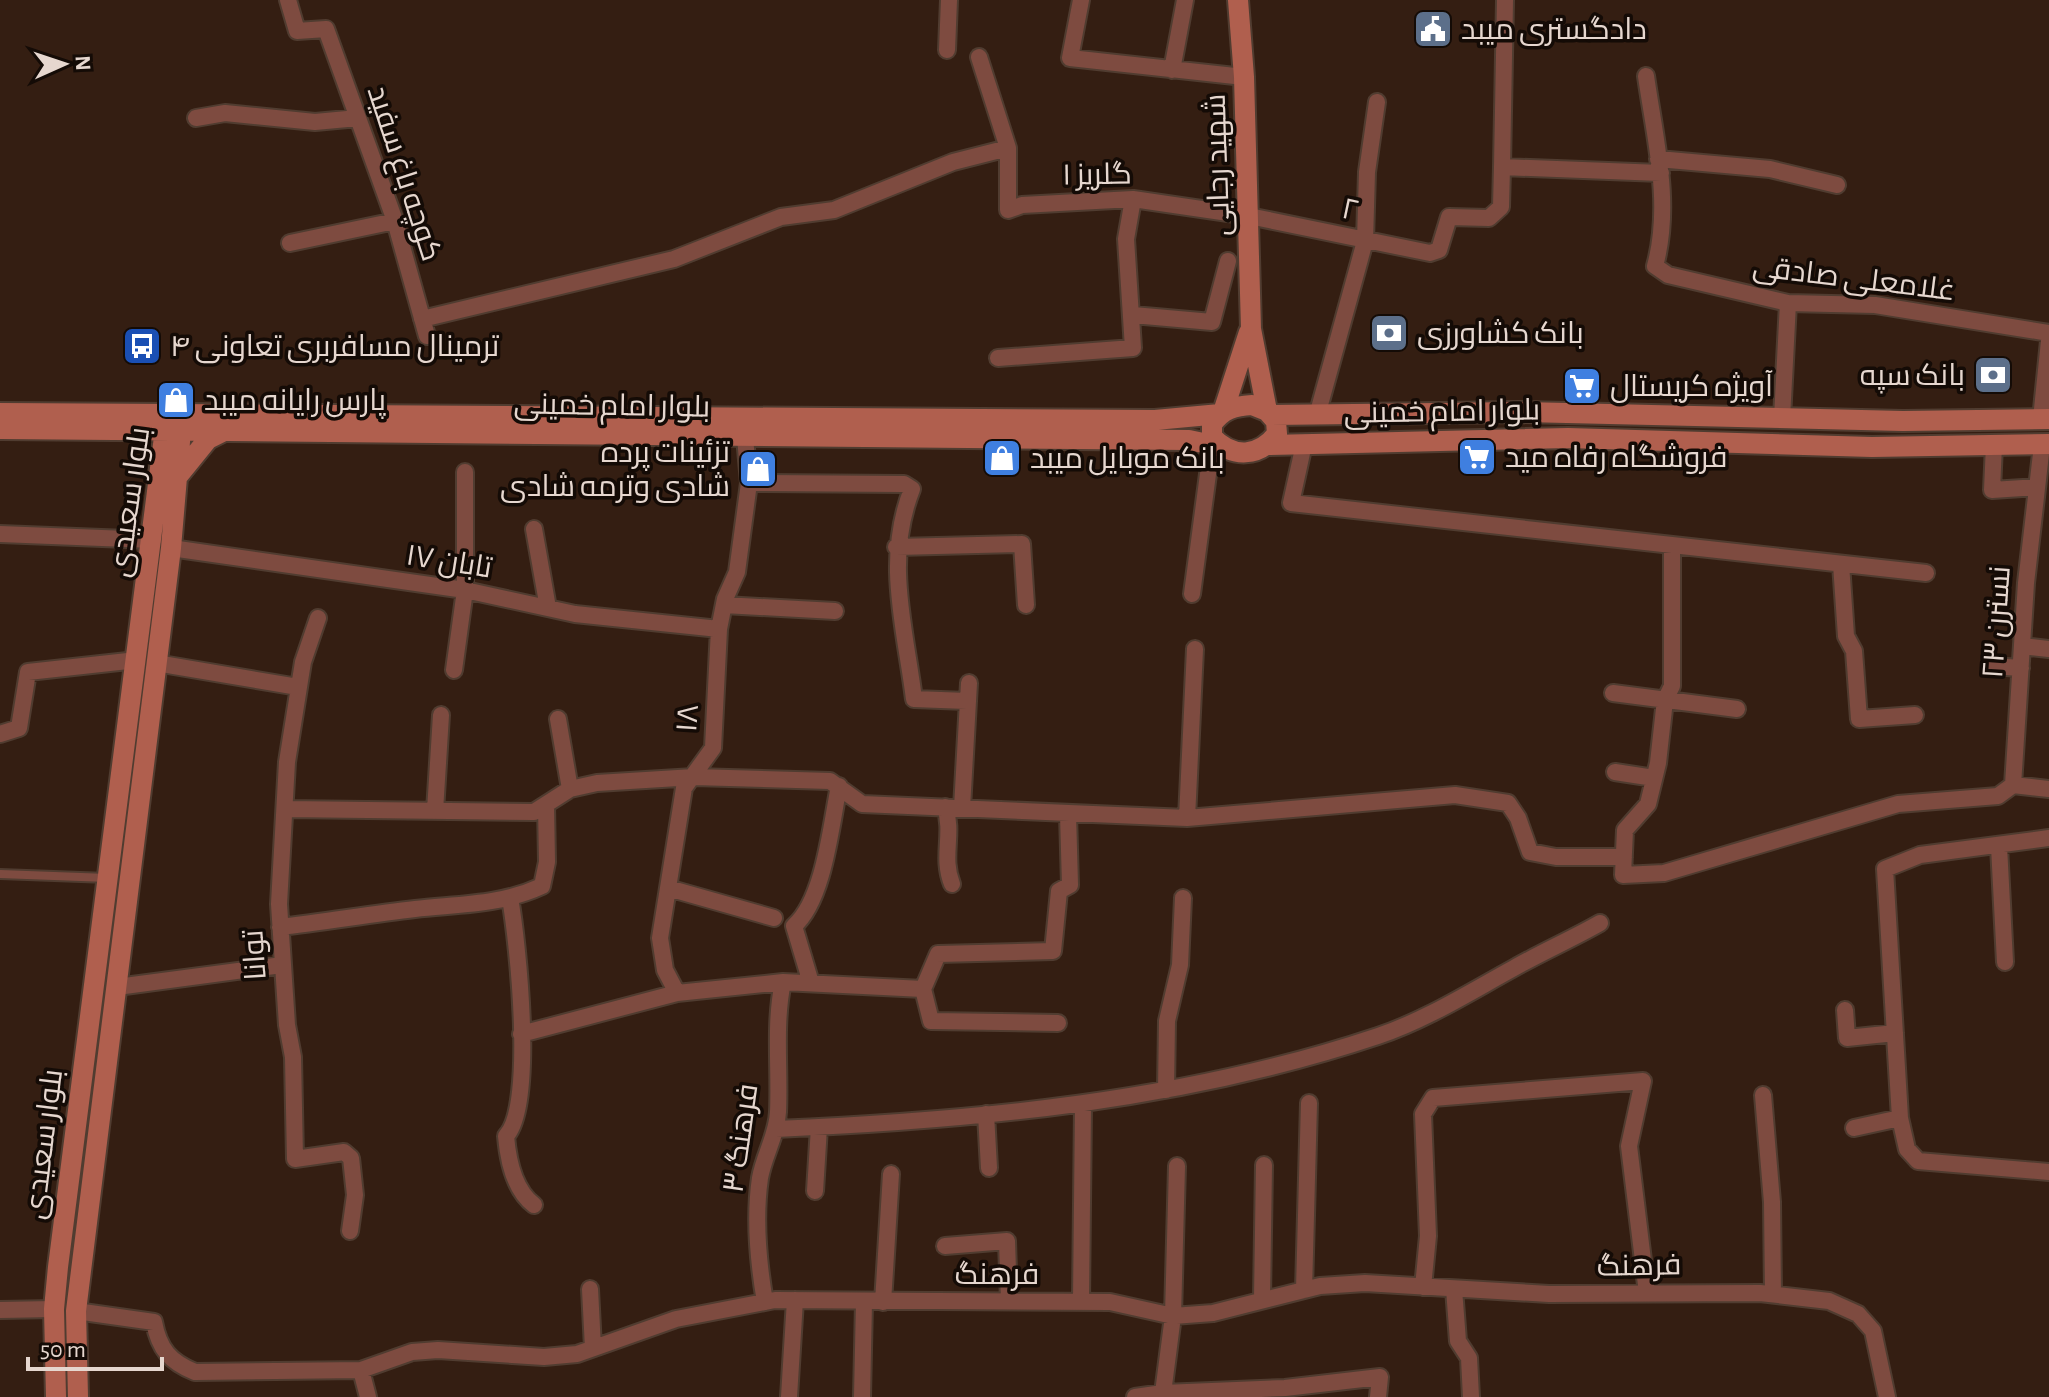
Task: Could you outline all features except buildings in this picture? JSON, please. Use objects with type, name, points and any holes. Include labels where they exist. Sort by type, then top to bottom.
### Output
[{"type":"main road","name":"شهید رجایی","points":[[1238,0],[1244,77],[1251,329]]},
{"type":"main road","points":[[1221,413],[1235,406],[1252,405],[1269,413],[1276,421],[1277,434],[1269,445],[1246,453],[1217,446],[1212,437],[1212,424],[1221,413],[1251,329]]},
{"type":"main road","points":[[1251,329],[1269,413]]},
{"type":"main road","name":"بلوار امام خمینی","points":[[1269,413],[1520,412],[1782,418],[2045,419]]},
{"type":"main road","name":"بلوار امام خمینی","points":[[0,413],[173,423],[1155,420],[1221,413]]},
{"type":"main road","name":"بلوار امام خمینی","points":[[0,429],[118,428],[173,423],[227,430],[1189,440],[1217,446]]},
{"type":"main road","name":"بلوار سعیدی","points":[[56,1397],[54,1309],[109,878],[146,661],[162,544],[173,423]]},
{"type":"main road","points":[[118,428],[138,437],[169,473],[208,439],[227,430]]},
{"type":"main road","name":"بلوار امام خمینی","points":[[1269,445],[1568,438],[1872,447],[2046,444]]},
{"type":"main road","name":"بلوار سعیدی","points":[[78,1397],[76,1311],[124,932],[146,661]]},
{"type":"main road","points":[[102,929],[124,932]]},
{"type":"street","name":"کوچه باغ سفید","points":[[288,0],[297,31],[326,29],[395,221],[427,336]]},
{"type":"street","points":[[947,50],[949,0]]},
{"type":"street","points":[[1081,0],[1070,58],[1244,77]]},
{"type":"street","points":[[1172,70],[1185,0]]},
{"type":"street","points":[[1505,0],[1502,167],[1770,169],[1837,185]]},
{"type":"street","points":[[422,319],[674,259],[781,217],[834,210],[953,162],[1008,148],[979,57]]},
{"type":"street","points":[[1646,76],[1659,166]]},
{"type":"street","points":[[1318,412],[1365,241],[1367,172],[1377,102]]},
{"type":"street","points":[[196,118],[225,113],[315,122],[358,118]]},
{"type":"street","name":"گلریز ۱","points":[[1008,148],[1008,210],[1022,205],[1133,199],[1249,216]]},
{"type":"street","name":"غلامعلی صادقی","points":[[1659,166],[1662,240],[1655,266],[1668,275],[1788,303],[1875,305],[2049,333]]},
{"type":"street","name":"۲","points":[[1249,216],[1430,253],[1439,250],[1449,217],[1489,218],[1501,207],[1502,167]]},
{"type":"street","points":[[998,358],[1133,348],[1126,239],[1133,199]]},
{"type":"street","points":[[290,243],[395,221]]},
{"type":"street","points":[[1133,315],[1212,322],[1228,261]]},
{"type":"street","points":[[1782,418],[1788,303]]},
{"type":"street","points":[[2045,419],[2049,341]]},
{"type":"street","name":"۱۸","points":[[677,993],[665,970],[660,938],[684,788],[713,748],[719,629],[724,605],[737,572],[749,483],[745,437]]},
{"type":"street","points":[[1304,444],[1291,503],[1926,573]]},
{"type":"street","name":"نسترن ۲۳","points":[[2013,785],[2037,487],[2046,444]]},
{"type":"street","points":[[1994,445],[1992,490],[2037,487]]},
{"type":"street","points":[[1192,594],[1217,446]]},
{"type":"street","points":[[454,670],[465,590],[465,472]]},
{"type":"street","points":[[749,483],[904,484],[912,489],[896,547],[899,608],[914,699],[967,701]]},
{"type":"street","points":[[534,529],[548,608]]},
{"type":"street","name":"تابان ۱۷","points":[[0,534],[162,544],[465,590],[575,614],[719,629]]},
{"type":"street","points":[[896,547],[1022,544],[1026,605]]},
{"type":"street","points":[[1672,545],[1672,686],[1665,700],[1648,804],[1625,830],[1623,875],[1664,873],[1898,804],[1998,796],[2013,785],[2049,789]]},
{"type":"street","points":[[1841,564],[1846,636],[1854,651],[1859,719],[1915,715]]},
{"type":"street","points":[[724,605],[835,611]]},
{"type":"street","name":"توانا","points":[[318,618],[298,687],[287,762],[280,927],[293,1057],[295,1159],[344,1152],[351,1158],[355,1195],[350,1231]]},
{"type":"street","points":[[2022,646],[2049,649]]},
{"type":"street","points":[[1187,818],[1195,649]]},
{"type":"street","points":[[0,734],[19,728],[28,672],[146,661],[298,687]]},
{"type":"street","points":[[1992,666],[2021,668]]},
{"type":"street","points":[[962,808],[969,683]]},
{"type":"street","points":[[1613,693],[1737,709]]},
{"type":"street","points":[[435,811],[441,715]]},
{"type":"street","points":[[558,719],[570,789]]},
{"type":"street","points":[[1615,772],[1654,778]]},
{"type":"street","points":[[286,809],[534,812],[570,789],[597,783],[694,777],[830,781],[862,804],[1187,818],[1455,795],[1508,803],[1518,818],[1530,852],[1556,857],[1624,857]]},
{"type":"street","points":[[811,983],[794,926],[805,917],[814,896],[839,786]]},
{"type":"street","points":[[280,927],[510,898],[542,886],[547,862],[546,805]]},
{"type":"street","points":[[945,807],[950,835],[945,864],[952,884]]},
{"type":"street","points":[[1058,1023],[931,1021],[923,989],[938,954],[1053,951],[1059,891],[1070,885],[1068,814]]},
{"type":"street","points":[[2049,838],[1920,855],[1885,869],[1900,1118],[1907,1149],[1918,1161],[2049,1172]]},
{"type":"street","points":[[1999,846],[2005,962]]},
{"type":"street","points":[[668,888],[774,918]]},
{"type":"street","points":[[510,898],[518,944],[521,1034],[516,1126],[506,1136],[513,1172],[523,1197],[534,1205]]},
{"type":"street","points":[[1166,1090],[1167,1021],[1180,965],[1183,898]]},
{"type":"street","points":[[776,1129],[1083,1106],[1166,1090],[1380,1035],[1472,993],[1600,923]]},
{"type":"street","points":[[117,987],[282,965]]},
{"type":"street","points":[[521,1034],[677,993],[783,982],[923,989]]},
{"type":"street","name":"فرهنگ ۳","points":[[765,1302],[758,1262],[757,1222],[760,1180],[776,1129],[778,1004],[783,982]]},
{"type":"street","points":[[1845,1010],[1847,1038],[1895,1033]]},
{"type":"street","points":[[1423,1287],[1428,1236],[1423,1114],[1433,1098],[1643,1081],[1629,1146],[1647,1293]]},
{"type":"street","points":[[1763,1095],[1771,1177],[1773,1294]]},
{"type":"street","points":[[1304,1290],[1309,1103]]},
{"type":"street","points":[[1081,1302],[1083,1106]]},
{"type":"street","points":[[986,1114],[989,1168]]},
{"type":"street","points":[[1854,1128],[1900,1118]]},
{"type":"street","points":[[815,1191],[819,1127]]},
{"type":"street","points":[[1262,1299],[1264,1165]]},
{"type":"street","points":[[1163,1393],[1173,1316],[1177,1166]]},
{"type":"street","points":[[883,1302],[891,1174]]},
{"type":"street","points":[[945,1246],[1007,1241],[1009,1301]]},
{"type":"street","name":"فرهنگ","points":[[76,1311],[154,1322],[165,1354],[180,1366],[195,1372],[361,1370],[412,1352],[544,1357],[577,1354],[676,1319],[765,1302],[795,1300],[1110,1302],[1173,1316],[1213,1313],[1304,1290],[1365,1283],[1549,1294],[1773,1294],[1829,1301],[1858,1314],[1873,1331],[1887,1397]]},
{"type":"street","points":[[590,1289],[593,1348]]},
{"type":"street","points":[[1454,1289],[1458,1341],[1469,1358],[1471,1397]]},
{"type":"street","points":[[789,1397],[795,1300]]},
{"type":"street","points":[[862,1397],[864,1302]]},
{"type":"street","points":[[0,1310],[54,1309]]},
{"type":"street","points":[[361,1370],[368,1397]]},
{"type":"street","points":[[1135,1397],[1285,1388],[1380,1377],[1378,1397]]},
{"type":"lane","points":[[0,874],[109,878]]},
{"type":"place","name":"دادگستری میبد","points":[[1433,29]]},
{"type":"place","name":"بانک کشاورزی","points":[[1389,333]]},
{"type":"place","name":"ترمینال مسافربری تعاونی ۴","points":[[142,346]]},
{"type":"place","name":"بانک سپه","points":[[1993,375]]},
{"type":"place","name":"آویژه کریستال","points":[[1582,386]]},
{"type":"place","name":"پارس رایانه میبد","points":[[176,400]]},
{"type":"place","name":"فروشگاه رفاه مید","points":[[1477,457]]},
{"type":"place","name":"بانک موبایل میبد","points":[[1002,458]]},
{"type":"place","name":"تزئینات پرده شادی وترمه شادی","points":[[758,469]]}]
